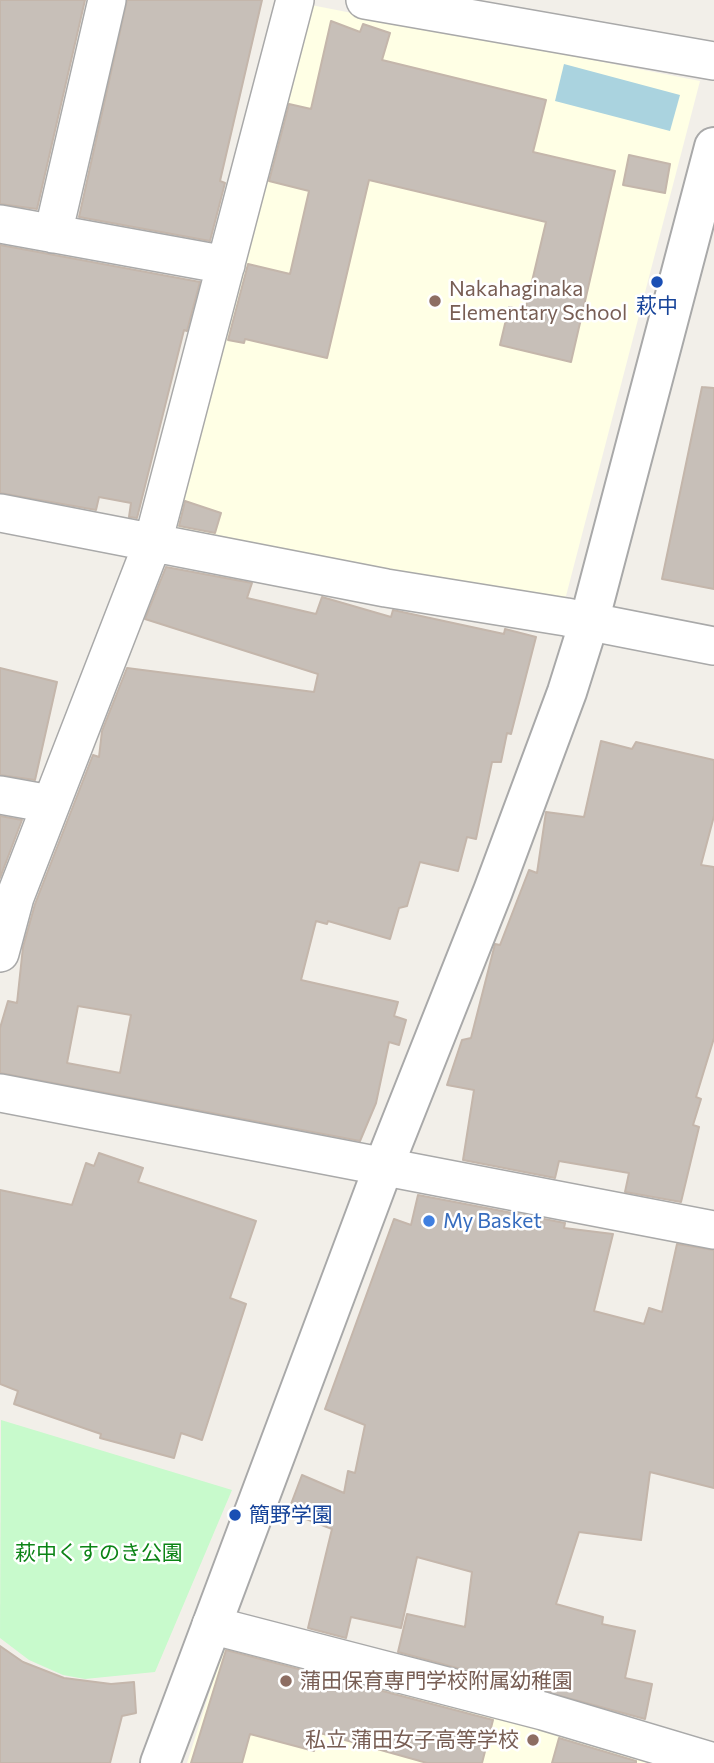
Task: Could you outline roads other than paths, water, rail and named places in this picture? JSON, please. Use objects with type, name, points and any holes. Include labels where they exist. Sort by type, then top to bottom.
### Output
[{"type":"street","points":[[53,233],[107,0]]},
{"type":"street","points":[[0,953],[15,897],[153,542],[295,0]]},
{"type":"street","points":[[365,0],[714,61]]},
{"type":"street","points":[[160,1763],[383,1168],[493,891],[567,692],[589,622],[714,147]]},
{"type":"street","points":[[0,224],[226,265]]},
{"type":"street","points":[[0,513],[386,588],[714,646]]},
{"type":"street","points":[[0,795],[50,804]]},
{"type":"street","points":[[0,1093],[714,1230]]},
{"type":"street","points":[[211,1625],[543,1711],[714,1762]]},
{"type":"water","points":[[564,64],[680,95],[670,131],[555,101]]},
{"type":"place","name":"萩中","points":[[657,282]]},
{"type":"place","name":"Nakahaginaka Elementary School","points":[[435,301]]},
{"type":"place","name":"My Basket","points":[[429,1221]]},
{"type":"place","name":"簡野学園","points":[[235,1515]]},
{"type":"place","name":"蒲田保育専門学校附属幼稚園","points":[[286,1681]]},
{"type":"place","name":"私立 蒲田女子高等学校","points":[[533,1740]]},
{"type":"park label","name":"萩中くすのき公園","points":[[99,1553]]}]
